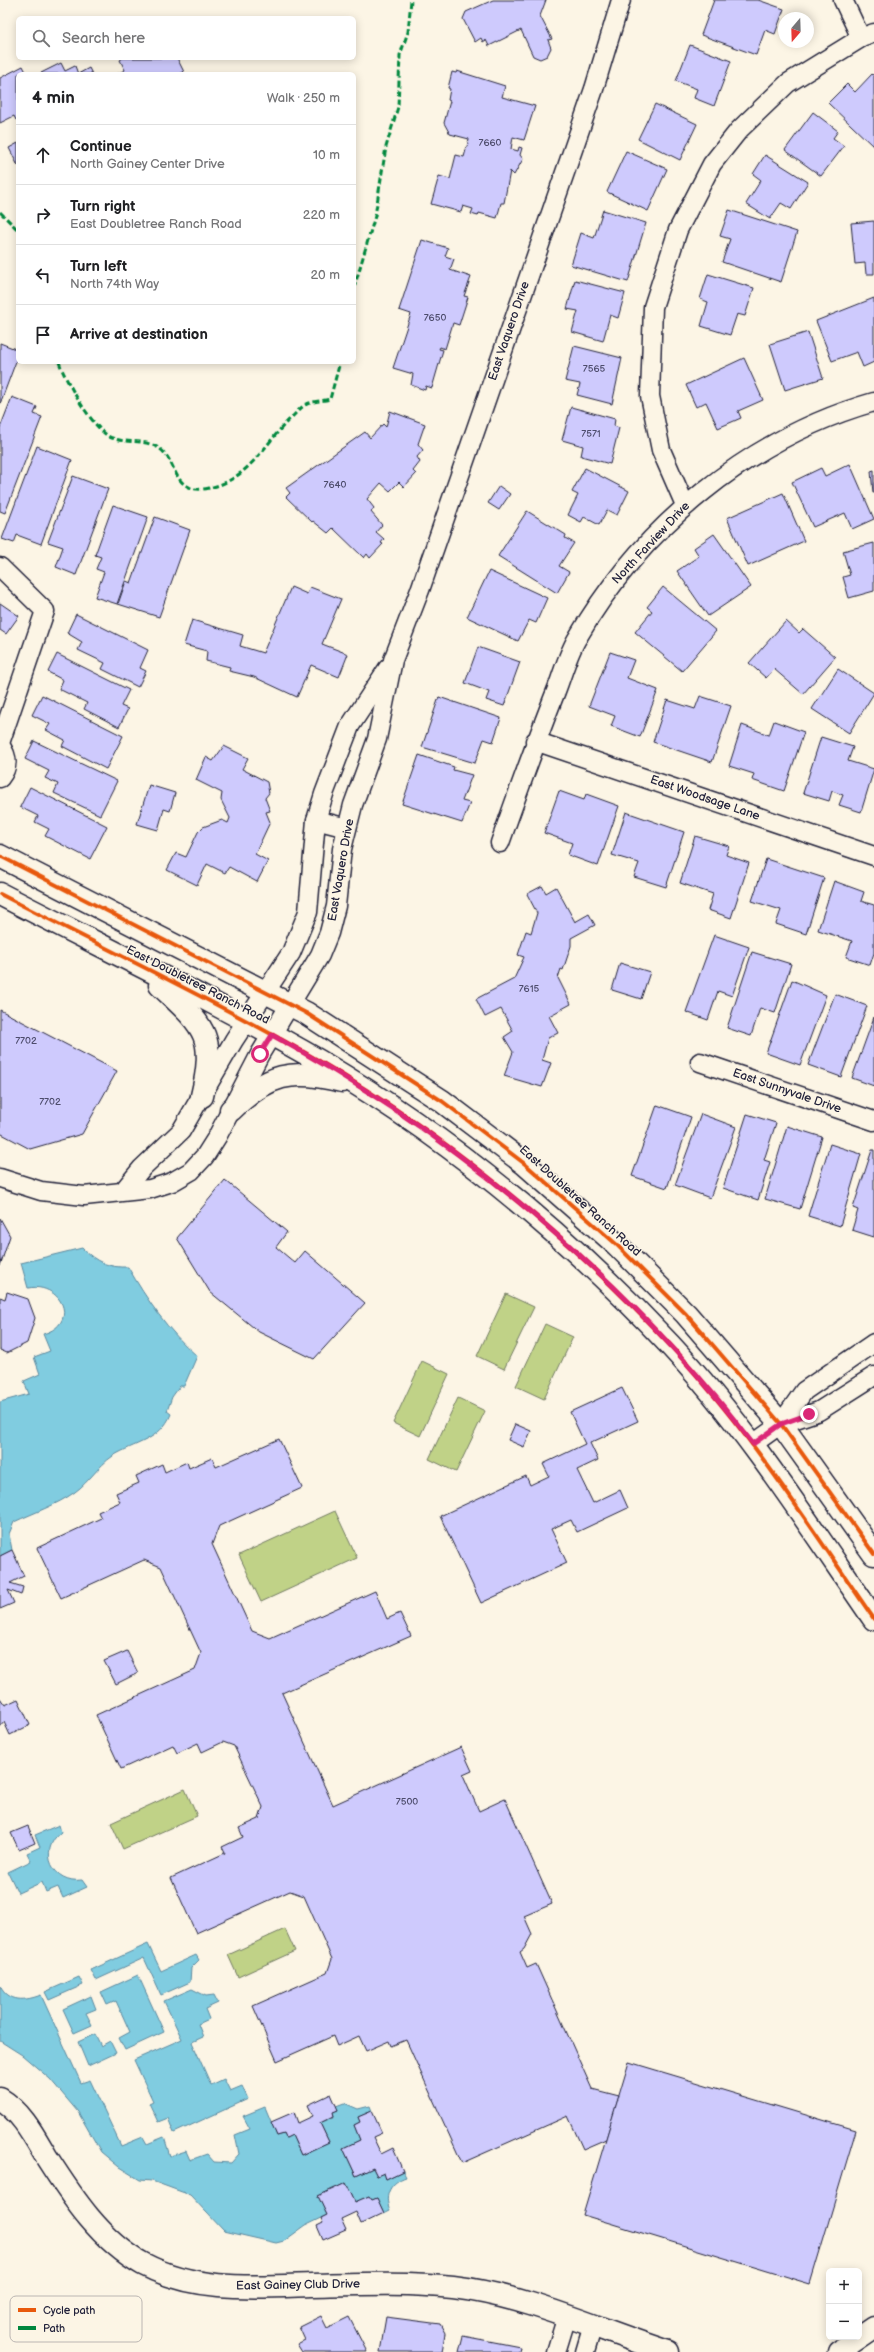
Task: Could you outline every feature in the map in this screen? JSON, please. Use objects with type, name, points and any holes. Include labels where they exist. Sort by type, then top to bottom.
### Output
[{"type":"main road","name":"East Doubletree Ranch Road","points":[[0,856],[291,1004],[442,1101],[525,1164],[560,1193],[681,1309],[781,1424],[874,1554]]},
{"type":"main road","name":"East Doubletree Ranch Road","points":[[0,894],[272,1035],[357,1085],[474,1166],[558,1237],[671,1346],[753,1444],[874,1619]]},
{"type":"main road","points":[[141,967],[192,1016],[205,1035],[208,1065],[202,1096]]},
{"type":"main road","points":[[231,1110],[255,1089],[280,1076],[316,1076],[357,1085]]},
{"type":"main road","name":"East Gainey Club Drive","points":[[0,2099],[16,2110],[73,2198],[97,2226],[143,2264],[189,2281],[220,2286],[403,2284],[451,2287],[514,2299],[668,2352]]},
{"type":"main road","points":[[838,2352],[874,2328]]},
{"type":"street","name":"East Vaquero Drive","points":[[0,1178],[41,1191],[65,1195],[84,1196],[158,1186],[172,1182],[191,1171],[214,1144],[272,1035],[320,955],[329,933],[338,888],[342,849],[347,828],[353,805],[377,739],[393,660],[420,590],[594,89],[621,0]]},
{"type":"street","points":[[685,506],[661,450],[650,396],[653,307],[678,230],[712,164],[739,130],[788,83],[867,36],[843,0]]},
{"type":"street","name":"North Farview Drive","points":[[500,843],[536,741],[577,638],[616,579],[685,506],[750,456],[794,432],[840,412],[874,402]]},
{"type":"street","points":[[0,567],[44,611],[0,744],[7,758],[6,766],[0,778]]},
{"type":"street","name":"East Vaquero Drive","points":[[124,1190],[142,1168],[181,1131],[291,953],[308,912],[316,820],[350,726],[393,660]]},
{"type":"street","name":"East Woodsage Lane","points":[[536,741],[874,856]]},
{"type":"street","points":[[316,820],[347,828]]},
{"type":"street","points":[[310,884],[338,888]]},
{"type":"street","name":"East Sunnyvale Drive","points":[[700,1062],[874,1121]]},
{"type":"street","points":[[781,1424],[804,1391],[874,1343]]},
{"type":"street","points":[[753,1444],[781,1424],[819,1411],[874,1376]]},
{"type":"street","points":[[556,2352],[567,2316]]},
{"type":"street","points":[[585,2352],[593,2326]]},
{"type":"green space","points":[[506,1294],[534,1307],[504,1369],[477,1356]]},
{"type":"green space","points":[[545,1324],[573,1337],[544,1399],[516,1386]]},
{"type":"green space","points":[[422,1361],[449,1374],[420,1436],[393,1423]]},
{"type":"green space","points":[[458,1398],[485,1411],[456,1472],[429,1459]]},
{"type":"green space","points":[[335,1511],[357,1558],[261,1602],[239,1555]]},
{"type":"green space","points":[[185,1789],[197,1816],[123,1849],[111,1823]]},
{"type":"green space","points":[[285,1929],[295,1951],[238,1977],[228,1955]]},
{"type":"water","points":[[82,1248],[92,1257],[103,1263],[128,1267],[167,1326],[197,1356],[184,1386],[180,1386],[172,1397],[167,1411],[171,1414],[161,1430],[146,1440],[113,1456],[103,1464],[85,1484],[68,1497],[14,1522],[9,1534],[12,1550],[0,1556],[0,1402],[29,1394],[24,1381],[40,1374],[34,1357],[50,1351],[43,1334],[55,1329],[61,1321],[64,1313],[62,1305],[57,1297],[50,1291],[40,1288],[28,1288],[21,1263]]},
{"type":"water","points":[[59,1825],[61,1832],[54,1840],[50,1848],[49,1857],[52,1865],[56,1872],[63,1877],[72,1880],[82,1880],[87,1887],[63,1898],[58,1887],[46,1892],[42,1882],[18,1893],[8,1872],[31,1861],[27,1853],[40,1847],[35,1835]]},
{"type":"water","points":[[148,1944],[161,1971],[196,1955],[199,1960],[191,1968],[190,1982],[161,1995],[144,1958],[96,1980],[91,1970]]},
{"type":"water","points":[[138,1975],[164,2032],[125,2050],[119,2038],[130,2032],[116,2001],[107,2005],[101,1992]]},
{"type":"water","points":[[79,1977],[83,1985],[49,2000],[45,1992]]},
{"type":"water","points":[[0,1985],[8,1995],[13,1998],[23,1999],[41,1995],[81,2083],[90,2080],[121,2146],[143,2137],[147,2144],[164,2137],[170,2156],[186,2151],[190,2160],[207,2154],[214,2162],[231,2163],[239,2154],[235,2135],[250,2129],[243,2116],[265,2107],[277,2136],[284,2134],[286,2138],[292,2135],[301,2155],[329,2142],[320,2123],[334,2117],[333,2112],[338,2110],[336,2106],[344,2103],[358,2109],[370,2106],[372,2111],[358,2117],[360,2122],[354,2125],[360,2140],[343,2148],[356,2176],[373,2168],[377,2176],[384,2173],[386,2179],[403,2171],[406,2177],[396,2182],[388,2194],[387,2199],[390,2210],[384,2213],[377,2198],[372,2200],[369,2196],[355,2202],[346,2183],[318,2196],[327,2215],[306,2225],[284,2241],[276,2243],[224,2231],[190,2195],[152,2181],[140,2180],[119,2167],[101,2152],[78,2112],[50,2079],[22,2055],[0,2041]]},
{"type":"water","points":[[192,1989],[206,1996],[214,1995],[218,2003],[205,2009],[209,2019],[198,2024],[203,2037],[192,2042],[211,2085],[224,2079],[230,2091],[242,2086],[248,2099],[174,2133],[168,2118],[158,2122],[149,2103],[153,2101],[134,2060],[182,2039],[164,2001]]},
{"type":"water","points":[[91,1996],[96,2009],[86,2013],[92,2025],[74,2033],[63,2009]]},
{"type":"water","points":[[95,2034],[101,2046],[110,2041],[116,2053],[88,2066],[78,2042]]},
{"type":"building","points":[[493,0],[546,0],[540,16],[552,39],[548,40],[551,48],[547,56],[540,59],[533,56],[521,30],[489,46],[486,40],[483,42],[481,38],[475,42],[463,19],[466,12]]},
{"type":"building","points":[[714,0],[758,0],[784,9],[783,12],[778,12],[778,26],[775,34],[765,30],[756,55],[701,35]]},
{"type":"building","points":[[690,45],[731,61],[714,106],[694,98],[697,89],[676,81]]},
{"type":"building","points":[[120,60],[178,60],[184,72],[121,72],[125,70]]},
{"type":"building","points":[[61,63],[65,71],[75,66],[77,72],[43,72]]},
{"type":"building","points":[[23,66],[26,72],[16,72],[16,120],[14,116],[0,123],[0,78]]},
{"type":"building","points":[[89,68],[91,72],[82,72]]},
{"type":"building","points":[[457,71],[505,86],[502,97],[535,106],[524,140],[513,137],[511,149],[518,151],[519,147],[522,148],[520,155],[523,159],[514,175],[510,171],[504,203],[501,203],[497,218],[479,213],[478,216],[471,214],[473,209],[463,206],[461,212],[431,204],[439,176],[450,179],[456,155],[464,157],[469,139],[450,134],[444,123],[450,101],[448,100],[450,89],[448,88],[452,72],[456,73]]},
{"type":"building","points":[[872,74],[874,76],[874,147],[828,103],[847,84],[855,92]]},
{"type":"building","points":[[655,104],[697,124],[680,160],[638,139]]},
{"type":"building","points":[[813,112],[838,131],[833,138],[844,146],[821,176],[785,150]]},
{"type":"building","points":[[16,144],[16,162],[9,148]]},
{"type":"building","points":[[626,151],[667,169],[648,211],[607,192]]},
{"type":"building","points":[[765,155],[808,182],[791,209],[781,203],[770,219],[746,204],[761,180],[753,174]]},
{"type":"building","points":[[603,210],[646,223],[628,282],[571,265],[581,233],[594,238]]},
{"type":"building","points":[[729,210],[797,232],[781,282],[722,262],[730,239],[720,236]]},
{"type":"building","points":[[874,221],[874,274],[866,274],[865,263],[855,264],[851,223]]},
{"type":"building","points":[[422,240],[448,248],[445,256],[454,259],[450,270],[471,277],[464,296],[468,297],[459,325],[453,323],[445,349],[440,347],[439,349],[443,350],[432,388],[426,386],[425,390],[411,385],[413,374],[393,368],[411,314],[399,310]]},
{"type":"building","points":[[708,274],[754,288],[745,316],[737,314],[730,335],[701,326],[708,302],[700,299]]},
{"type":"building","points":[[575,280],[625,293],[618,318],[610,315],[603,341],[572,332],[578,311],[567,309]]},
{"type":"building","points":[[874,298],[874,362],[863,367],[857,352],[832,361],[816,321]]},
{"type":"building","points":[[808,332],[823,378],[785,390],[770,344]]},
{"type":"building","points":[[0,343],[16,349],[16,361],[0,404]]},
{"type":"building","points":[[574,346],[622,358],[612,404],[577,395],[580,384],[565,381]]},
{"type":"building","points":[[744,358],[763,400],[738,411],[741,418],[718,428],[706,402],[696,407],[686,385]]},
{"type":"building","points":[[12,397],[37,407],[34,414],[42,417],[5,513],[0,511],[0,428]]},
{"type":"building","points":[[571,407],[615,419],[614,426],[619,428],[610,464],[581,456],[583,446],[562,440]]},
{"type":"building","points":[[390,411],[425,424],[418,444],[423,450],[417,457],[420,462],[413,471],[416,474],[404,487],[399,482],[390,491],[381,483],[367,499],[374,508],[371,512],[382,525],[376,532],[384,539],[381,543],[383,544],[370,558],[367,554],[364,558],[333,528],[328,533],[313,521],[312,522],[286,497],[290,493],[286,488],[365,432],[370,438],[383,424],[386,427]]},
{"type":"building","points":[[37,446],[72,460],[41,544],[17,535],[14,543],[2,539]]},
{"type":"building","points":[[850,464],[874,519],[852,529],[845,513],[813,527],[792,482],[821,468],[825,476]]},
{"type":"building","points":[[585,468],[629,491],[617,515],[607,510],[599,525],[584,517],[581,522],[568,515],[578,495],[572,492]]},
{"type":"building","points":[[874,470],[874,493],[873,493],[871,471]]},
{"type":"building","points":[[73,476],[108,489],[76,575],[56,567],[63,547],[48,542]]},
{"type":"building","points":[[499,486],[510,494],[499,510],[488,503]]},
{"type":"building","points":[[783,493],[804,541],[748,566],[727,518]]},
{"type":"building","points":[[113,505],[148,517],[117,604],[95,597],[104,572],[96,569],[101,557],[95,555]]},
{"type":"building","points":[[527,511],[566,535],[565,538],[574,543],[559,566],[569,572],[557,593],[498,556]]},
{"type":"building","points":[[155,517],[190,530],[159,617],[118,604],[126,581],[131,583]]},
{"type":"building","points":[[714,534],[751,587],[708,616],[677,571],[699,556],[694,548]]},
{"type":"building","points":[[874,543],[874,591],[849,598],[843,577],[850,575],[843,551]]},
{"type":"building","points":[[489,571],[547,598],[536,623],[529,620],[518,641],[467,617]]},
{"type":"building","points":[[291,587],[307,594],[310,587],[341,599],[322,644],[348,654],[339,677],[311,665],[297,697],[254,677],[229,671],[230,667],[206,661],[207,651],[184,645],[192,620],[243,635],[240,646],[263,653]]},
{"type":"building","points":[[663,587],[716,631],[682,671],[635,632],[652,611],[647,607]]},
{"type":"building","points":[[0,603],[19,616],[6,634],[0,630]]},
{"type":"building","points":[[76,614],[148,650],[140,668],[146,671],[138,687],[102,669],[105,663],[78,650],[82,642],[67,633]]},
{"type":"building","points":[[786,621],[799,633],[803,629],[835,657],[803,694],[774,669],[766,678],[749,663]]},
{"type":"building","points":[[478,647],[520,662],[504,706],[486,700],[489,692],[465,683]]},
{"type":"building","points":[[610,652],[634,660],[627,678],[658,690],[640,737],[611,726],[615,716],[589,706]]},
{"type":"building","points":[[57,654],[129,690],[121,706],[128,709],[119,727],[84,709],[87,703],[59,689],[63,680],[48,672]]},
{"type":"building","points":[[838,669],[874,693],[849,733],[812,709]]},
{"type":"building","points":[[42,695],[123,736],[106,769],[62,746],[65,740],[46,730],[50,724],[32,715]]},
{"type":"building","points":[[700,696],[731,706],[712,762],[653,742],[667,700],[695,709]]},
{"type":"building","points":[[439,697],[501,718],[493,742],[484,739],[475,763],[422,747]]},
{"type":"building","points":[[774,721],[804,732],[784,791],[752,780],[754,774],[729,766],[742,725],[769,735]]},
{"type":"building","points":[[821,737],[853,747],[848,761],[874,769],[861,812],[839,805],[843,795],[832,791],[829,801],[803,793]]},
{"type":"building","points":[[34,741],[117,781],[100,815],[54,793],[58,784],[45,778],[49,771],[25,759]]},
{"type":"building","points":[[224,746],[248,758],[242,769],[267,782],[269,793],[265,798],[270,811],[266,812],[270,822],[255,854],[268,861],[257,882],[229,867],[225,873],[207,864],[197,885],[167,870],[176,853],[186,857],[198,832],[203,827],[222,820],[228,823],[230,818],[221,800],[222,793],[196,780],[206,757],[213,761]]},
{"type":"building","points":[[419,755],[454,767],[453,770],[472,775],[462,801],[470,803],[462,823],[402,804]]},
{"type":"building","points":[[149,785],[175,793],[170,811],[164,809],[158,830],[137,824]]},
{"type":"building","points":[[30,787],[107,826],[90,859],[45,836],[49,829],[35,822],[38,816],[20,807]]},
{"type":"building","points":[[559,791],[584,800],[586,794],[619,806],[598,866],[568,855],[572,843],[544,833]]},
{"type":"building","points":[[626,812],[684,832],[666,887],[634,877],[639,863],[612,855]]},
{"type":"building","points":[[695,836],[729,846],[726,855],[749,863],[731,918],[708,910],[713,894],[680,883]]},
{"type":"building","points":[[766,859],[824,878],[806,934],[776,924],[781,910],[752,901]]},
{"type":"building","points":[[834,881],[864,892],[861,901],[874,905],[874,953],[870,965],[846,957],[852,941],[818,930]]},
{"type":"building","points":[[542,886],[546,893],[556,887],[575,922],[589,914],[595,925],[571,938],[571,946],[563,970],[561,969],[558,978],[571,1004],[549,1016],[558,1033],[548,1038],[542,1060],[551,1063],[542,1087],[504,1076],[513,1052],[504,1037],[513,1031],[501,1009],[485,1017],[476,999],[514,979],[524,957],[518,955],[526,931],[531,933],[537,913],[527,894]]},
{"type":"building","points":[[714,935],[749,947],[732,996],[718,991],[708,1020],[686,1012]]},
{"type":"building","points":[[752,952],[791,964],[775,1013],[760,1008],[751,1036],[727,1028]]},
{"type":"building","points":[[620,963],[650,972],[641,999],[612,990]]},
{"type":"building","points":[[792,980],[826,995],[800,1065],[766,1053]]},
{"type":"building","points":[[835,994],[867,1006],[841,1077],[808,1065]]},
{"type":"building","points":[[0,1010],[117,1071],[82,1134],[30,1149],[0,1133]]},
{"type":"building","points":[[874,1017],[874,1086],[852,1078]]},
{"type":"building","points":[[657,1105],[691,1117],[667,1188],[632,1176]]},
{"type":"building","points":[[701,1114],[736,1127],[710,1198],[675,1185]]},
{"type":"building","points":[[747,1114],[776,1123],[764,1160],[770,1162],[758,1200],[723,1188]]},
{"type":"building","points":[[787,1126],[822,1137],[800,1209],[765,1199]]},
{"type":"building","points":[[830,1144],[861,1154],[840,1226],[808,1216]]},
{"type":"building","points":[[872,1150],[874,1150],[874,1237],[852,1230],[858,1210],[853,1208]]},
{"type":"building","points":[[225,1180],[287,1232],[276,1247],[295,1263],[305,1251],[365,1303],[314,1359],[259,1332],[210,1292],[177,1238]]},
{"type":"building","points":[[0,1218],[10,1236],[0,1266]]},
{"type":"building","points":[[7,1292],[28,1299],[35,1318],[27,1343],[7,1353],[0,1350],[0,1297],[5,1299]]},
{"type":"building","points":[[622,1388],[638,1421],[590,1443],[598,1460],[577,1470],[593,1503],[620,1490],[628,1508],[577,1532],[571,1520],[551,1529],[567,1563],[481,1603],[440,1516],[526,1476],[530,1485],[549,1476],[543,1464],[585,1444],[570,1412]]},
{"type":"building","points":[[515,1424],[531,1431],[524,1447],[508,1440]]},
{"type":"building","points":[[279,1439],[302,1488],[219,1526],[212,1544],[252,1631],[270,1638],[375,1591],[387,1619],[400,1613],[411,1636],[282,1693],[333,1805],[461,1747],[472,1771],[463,1775],[479,1811],[505,1799],[552,1904],[524,1916],[532,1934],[524,1949],[520,1952],[527,1968],[536,1964],[592,2089],[619,2096],[606,2139],[583,2149],[568,2116],[462,2163],[406,2040],[391,2046],[389,2041],[366,2051],[359,2036],[337,2046],[333,2036],[277,2061],[253,2006],[327,1973],[332,1959],[304,1896],[290,1891],[196,1933],[171,1878],[225,1853],[222,1847],[243,1837],[239,1828],[259,1819],[263,1807],[234,1746],[223,1742],[202,1752],[198,1743],[177,1753],[173,1745],[121,1769],[96,1715],[195,1670],[201,1653],[161,1567],[144,1560],[61,1598],[37,1548],[101,1518],[98,1512],[120,1502],[116,1493],[139,1483],[136,1476],[162,1464],[165,1472],[187,1462],[189,1468],[212,1458],[216,1467]]},
{"type":"building","points":[[12,1550],[24,1576],[10,1583],[23,1587],[21,1595],[8,1590],[14,1603],[0,1609],[0,1556]]},
{"type":"building","points":[[127,1651],[138,1673],[116,1684],[104,1661]]},
{"type":"building","points":[[0,1698],[5,1705],[18,1699],[30,1725],[10,1735],[4,1722],[0,1727]]},
{"type":"building","points":[[28,1826],[35,1843],[19,1850],[11,1833]]},
{"type":"building","points":[[629,2062],[856,2130],[810,2284],[583,2215]]},
{"type":"building","points":[[331,2094],[338,2110],[333,2112],[334,2116],[320,2123],[329,2142],[301,2155],[292,2135],[286,2138],[284,2134],[277,2136],[271,2122],[294,2112],[298,2123],[313,2116],[308,2105]]},
{"type":"building","points":[[372,2111],[382,2133],[373,2137],[381,2154],[393,2148],[403,2171],[386,2179],[384,2173],[377,2176],[373,2168],[356,2176],[343,2148],[360,2140],[354,2125],[360,2122],[358,2117]]},
{"type":"building","points":[[346,2183],[355,2202],[369,2196],[372,2200],[377,2198],[384,2213],[361,2224],[356,2212],[341,2219],[346,2230],[323,2240],[317,2226],[323,2223],[321,2218],[327,2215],[318,2196]]},
{"type":"building","points":[[321,2316],[327,2328],[349,2317],[367,2352],[302,2352],[297,2344],[305,2340],[299,2327]]},
{"type":"building","points":[[386,2317],[440,2324],[445,2333],[442,2352],[380,2352]]},
{"type":"building","points":[[463,2336],[520,2347],[519,2352],[459,2352]]},
{"type":"marked path","points":[[356,281],[375,216],[386,147],[398,107],[400,55],[408,32],[411,0]]},
{"type":"marked path","points":[[0,212],[16,228]]},
{"type":"marked path","points":[[60,364],[81,404],[97,426],[112,438],[117,440],[145,443],[158,448],[169,459],[183,483],[192,488],[198,489],[213,487],[238,475],[248,467],[283,426],[301,408],[310,403],[330,399],[339,364]]},
{"type":"cycle path","points":[[0,856],[306,1013],[442,1101],[525,1164],[616,1244],[686,1314],[781,1424],[874,1554]]},
{"type":"cycle path","points":[[0,894],[200,996],[319,1061],[414,1122],[460,1155],[504,1190],[548,1227],[631,1304],[698,1377],[726,1410],[777,1478],[874,1619]]},
{"type":"route","points":[[260,1054],[272,1035],[321,1062],[357,1085],[419,1126],[474,1166],[558,1237],[650,1324],[714,1396],[753,1444],[781,1424],[809,1414]]}]
